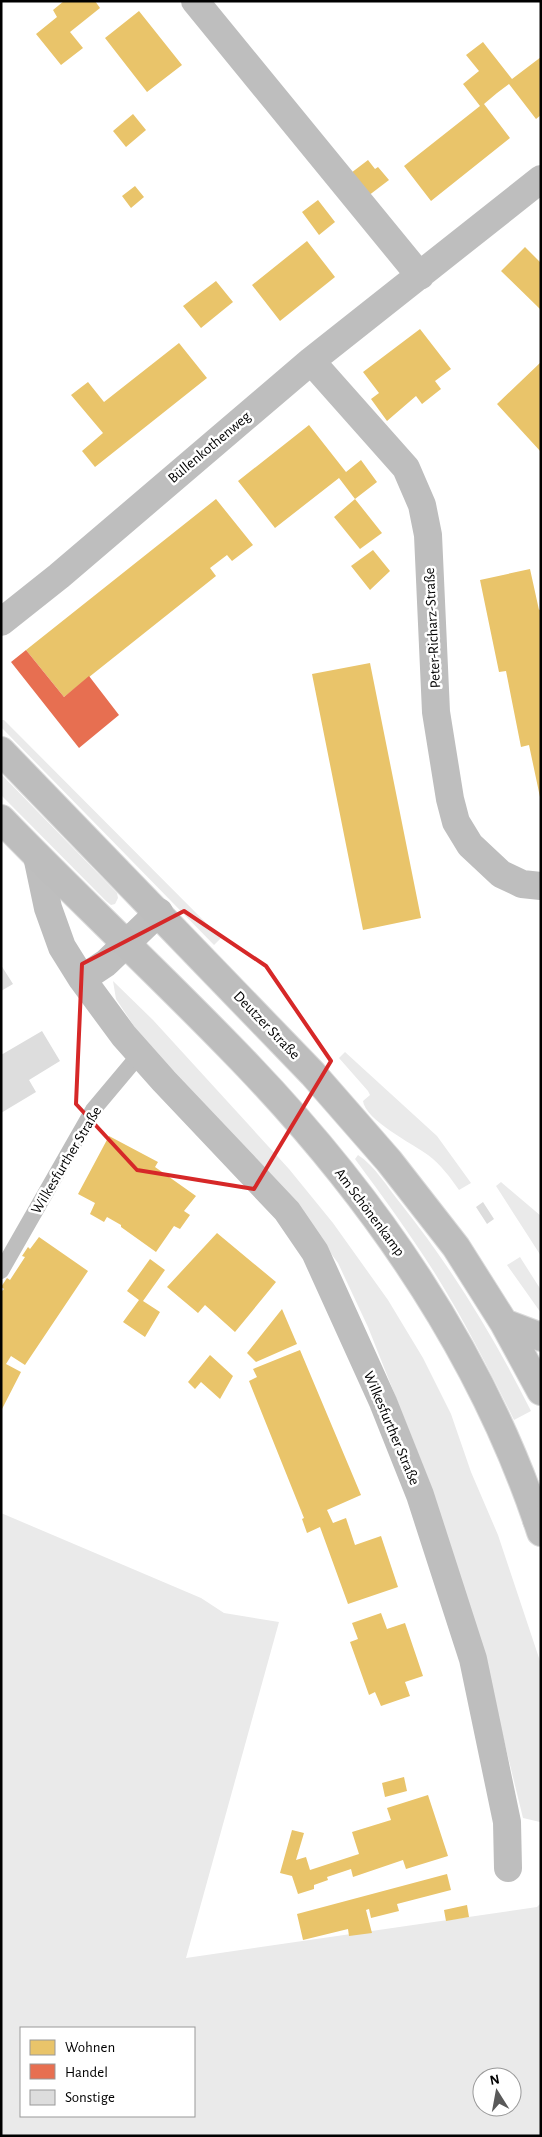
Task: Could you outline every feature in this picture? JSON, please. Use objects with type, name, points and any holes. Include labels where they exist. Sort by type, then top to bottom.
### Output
[{"type":"main road","name":"Deutzer Straße","points":[[1,751],[159,912],[313,1074],[394,1167],[456,1247],[504,1323]]},
{"type":"main road","points":[[1,819],[126,943]]},
{"type":"main road","name":"Am Schönenkamp","points":[[126,943],[249,1067],[320,1146],[379,1220],[415,1272],[469,1364],[540,1519]]},
{"type":"main road","points":[[504,1323],[541,1337]]},
{"type":"main road","points":[[504,1323],[541,1391]]},
{"type":"street","points":[[195,1],[420,276]]},
{"type":"street","name":"Büllenkothenweg","points":[[1,622],[60,576],[311,361],[541,179]]},
{"type":"street","name":"Peter-Richarz-Straße","points":[[311,361],[406,468],[422,505],[428,535],[436,712],[450,799],[456,822],[470,845],[500,874],[522,884],[541,886]]},
{"type":"street","name":"Wilkesfurther Straße","points":[[37,856],[48,908],[62,947],[82,979],[140,1054],[287,1211],[319,1261],[383,1402],[420,1494],[473,1659],[507,1822],[508,1868]]},
{"type":"street","points":[[82,979],[106,963],[159,912]]},
{"type":"lane","name":"Wilkesfurther Straße","points":[[1,1271],[93,1110],[140,1054]]},
{"type":"highlighted area","points":[[184,911],[266,966],[331,1061],[254,1189],[137,1170],[76,1104],[82,964]]},
{"type":"shaded area","points":[[1,720],[4,720],[221,938],[214,945],[1,727]]},
{"type":"shaded area","points":[[1,774],[117,893],[118,898],[115,904],[111,905],[106,901],[1,795]]},
{"type":"shaded area","points":[[113,981],[153,1020],[289,1169],[333,1223],[388,1300],[423,1358],[451,1414],[471,1472],[498,1535],[541,1664],[541,1824],[540,1822],[523,1818],[484,1659],[431,1486],[368,1327],[338,1263],[296,1206],[205,1109],[138,1032],[116,999]]},
{"type":"shaded area","points":[[345,1052],[437,1136],[471,1183],[459,1190],[433,1159],[380,1124],[372,1116],[363,1101],[370,1095],[368,1091],[339,1058]]},
{"type":"shaded area","points":[[358,1155],[381,1178],[420,1228],[455,1278],[502,1356],[531,1411],[514,1420],[447,1293],[407,1231],[355,1159]]},
{"type":"shaded area","points":[[501,1182],[541,1216],[541,1256],[496,1186]]},
{"type":"shaded area","points":[[520,1257],[541,1290],[541,1313],[507,1265]]},
{"type":"shaded area","points":[[1,1513],[201,1598],[224,1613],[279,1622],[186,1958],[537,1907],[541,1903],[541,2136],[1,2136]]},
{"type":"building: Wohnen","points":[[64,1],[95,1],[100,8],[70,32],[83,48],[61,65],[36,34],[57,17],[53,10]]},
{"type":"building: Wohnen","points":[[139,11],[182,65],[147,92],[105,38]]},
{"type":"building: Wohnen","points":[[483,42],[512,79],[541,57],[541,115],[536,119],[509,84],[497,93],[484,104],[510,138],[431,201],[404,166],[480,106],[463,84],[479,71],[466,55]]},
{"type":"building: Wohnen","points":[[133,114],[146,130],[126,147],[113,131]]},
{"type":"building: Wohnen","points":[[368,160],[375,169],[378,167],[389,180],[368,196],[351,173]]},
{"type":"building: Wohnen","points":[[135,186],[144,197],[131,208],[122,196]]},
{"type":"building: Wohnen","points":[[318,200],[335,222],[319,235],[302,212]]},
{"type":"building: Wohnen","points":[[307,241],[335,277],[280,321],[252,285]]},
{"type":"building: Wohnen","points":[[525,247],[541,263],[541,310],[501,271]]},
{"type":"building: Wohnen","points":[[216,281],[233,302],[201,328],[183,306]]},
{"type":"building: Wohnen","points":[[420,329],[451,369],[435,381],[441,389],[422,404],[416,396],[387,421],[371,399],[379,393],[363,372]]},
{"type":"building: Wohnen","points":[[179,343],[207,378],[95,467],[82,451],[103,433],[71,395],[88,382],[104,402]]},
{"type":"building: Wohnen","points":[[541,362],[541,452],[497,404]]},
{"type":"building: Wohnen","points":[[309,425],[346,472],[361,460],[377,482],[355,499],[339,478],[275,528],[238,481]]},
{"type":"building: Wohnen","points":[[216,499],[253,545],[232,561],[227,555],[210,568],[216,576],[64,697],[26,650]]},
{"type":"building: Wohnen","points":[[355,499],[382,533],[360,549],[334,517]]},
{"type":"building: Wohnen","points":[[373,550],[390,571],[370,590],[351,566]]},
{"type":"building: Wohnen","points":[[530,569],[539,610],[541,609],[540,797],[529,745],[521,747],[506,671],[499,672],[480,580]]},
{"type":"building: Wohnen","points":[[370,663],[421,918],[363,930],[312,674]]},
{"type":"building: Wohnen","points":[[109,1136],[158,1162],[155,1167],[196,1196],[184,1211],[190,1215],[180,1229],[174,1226],[156,1252],[121,1227],[121,1225],[107,1217],[104,1222],[90,1214],[95,1203],[78,1194]]},
{"type":"building: Wohnen","points":[[217,1233],[276,1282],[235,1332],[205,1305],[198,1313],[167,1287]]},
{"type":"building: Wohnen","points":[[39,1237],[88,1271],[25,1365],[11,1356],[6,1364],[21,1372],[1,1411],[1,1292],[4,1289],[1,1287],[7,1278],[10,1280],[25,1257],[22,1256],[28,1247],[30,1249]]},
{"type":"building: Wohnen","points":[[150,1259],[165,1270],[143,1301],[160,1312],[145,1337],[123,1322],[139,1300],[127,1291]]},
{"type":"building: Wohnen","points":[[282,1309],[297,1344],[256,1362],[247,1353]]},
{"type":"building: Wohnen","points":[[300,1350],[361,1495],[327,1510],[333,1523],[346,1518],[355,1545],[381,1536],[398,1587],[348,1604],[320,1527],[307,1533],[302,1519],[304,1518],[249,1381],[257,1377],[253,1369]]},
{"type":"building: Wohnen","points":[[210,1355],[233,1376],[220,1399],[201,1382],[195,1389],[188,1382]]},
{"type":"building: Wohnen","points":[[381,1613],[387,1629],[405,1623],[423,1676],[405,1682],[410,1696],[381,1706],[375,1692],[369,1695],[350,1642],[358,1639],[352,1623]]},
{"type":"building: Wohnen","points":[[404,1777],[407,1791],[385,1797],[382,1783]]},
{"type":"building: Wohnen","points":[[428,1795],[448,1856],[406,1869],[403,1860],[353,1877],[351,1869],[327,1877],[328,1880],[314,1885],[314,1889],[298,1894],[292,1876],[280,1873],[292,1830],[304,1833],[296,1860],[306,1857],[310,1870],[359,1854],[352,1832],[391,1820],[387,1808]]},
{"type":"building: Wohnen","points":[[447,1874],[451,1890],[397,1904],[399,1911],[371,1918],[369,1909],[366,1910],[372,1933],[349,1936],[348,1929],[303,1940],[297,1914]]},
{"type":"building: Wohnen","points":[[467,1905],[469,1917],[446,1921],[444,1910]]},
{"type":"building: Handel","points":[[26,650],[64,697],[89,676],[119,715],[79,748],[11,662]]},
{"type":"building: Sonstige","points":[[1,965],[13,984],[1,991]]},
{"type":"building: Sonstige","points":[[42,1031],[60,1061],[29,1080],[36,1092],[1,1113],[1,1055]]},
{"type":"building: Sonstige","points":[[483,1202],[494,1219],[487,1224],[476,1207]]}]
